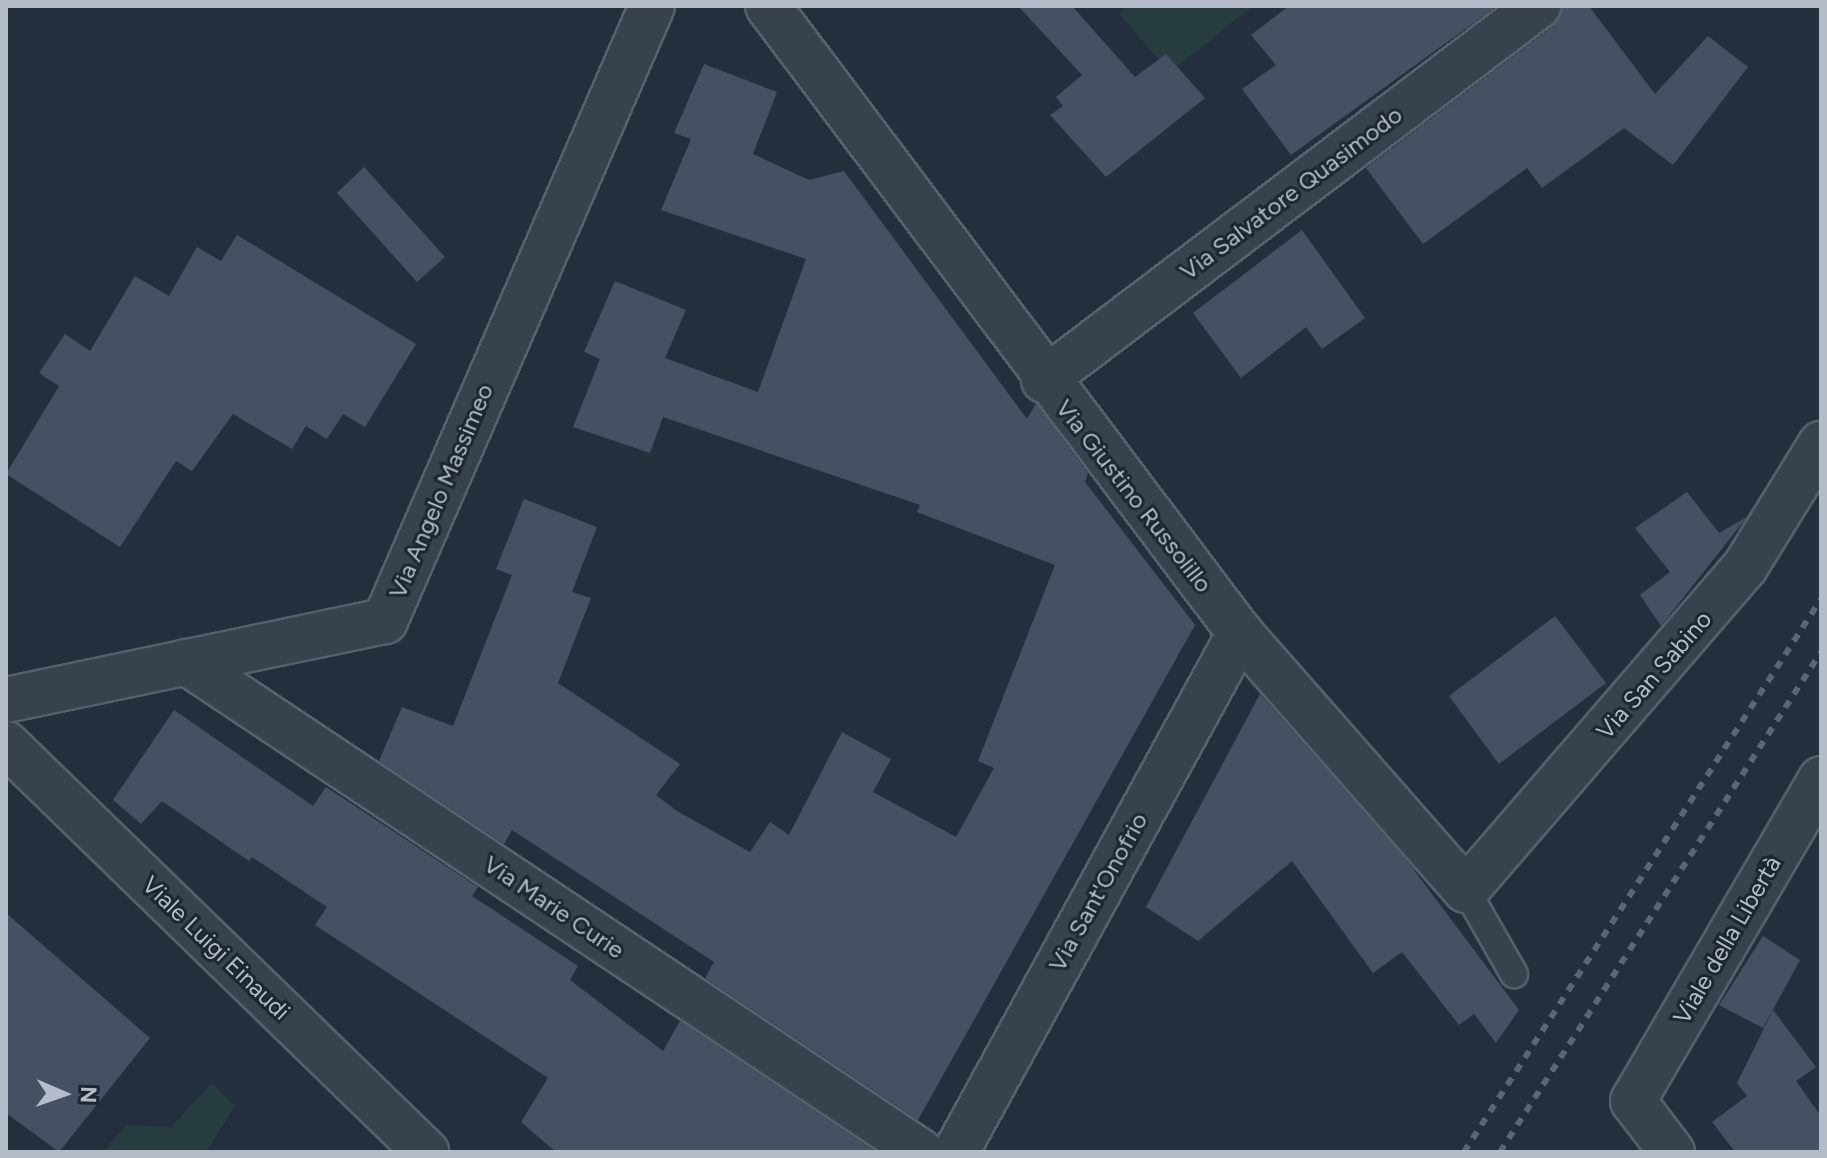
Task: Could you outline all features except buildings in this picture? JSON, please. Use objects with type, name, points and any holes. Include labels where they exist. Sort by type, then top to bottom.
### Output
[{"type":"street","name":"Via Angelo Massimeo","points":[[6,700],[385,621],[652,6]]},
{"type":"street","name":"Via Giustino Russolillo","points":[[768,6],[1044,380],[1240,633],[1466,890]]},
{"type":"street","name":"Via Salvatore Quasimodo","points":[[1044,380],[1538,6]]},
{"type":"street","name":"Via San Sabino","points":[[1466,890],[1745,567],[1821,444]]},
{"type":"street","name":"Via Sant'Onofrio","points":[[956,1152],[1240,633]]},
{"type":"street","name":"Via Marie Curie","points":[[186,662],[921,1152]]},
{"type":"street","name":"Viale Luigi Einaudi","points":[[6,744],[426,1152]]},
{"type":"street","name":"Viale della Libertà","points":[[1672,1152],[1633,1101],[1818,790]]},
{"type":"lane","name":"Via Giustino Russolillo","points":[[1466,890],[1514,974]]},
{"type":"green space","points":[[1128,6],[1253,6],[1170,72],[1119,14]]},
{"type":"green space","points":[[212,1083],[235,1106],[206,1152],[103,1152],[127,1125],[171,1127]]},
{"type":"railway","points":[[1464,1152],[1821,599]]},
{"type":"railway","points":[[1500,1152],[1821,652]]}]
